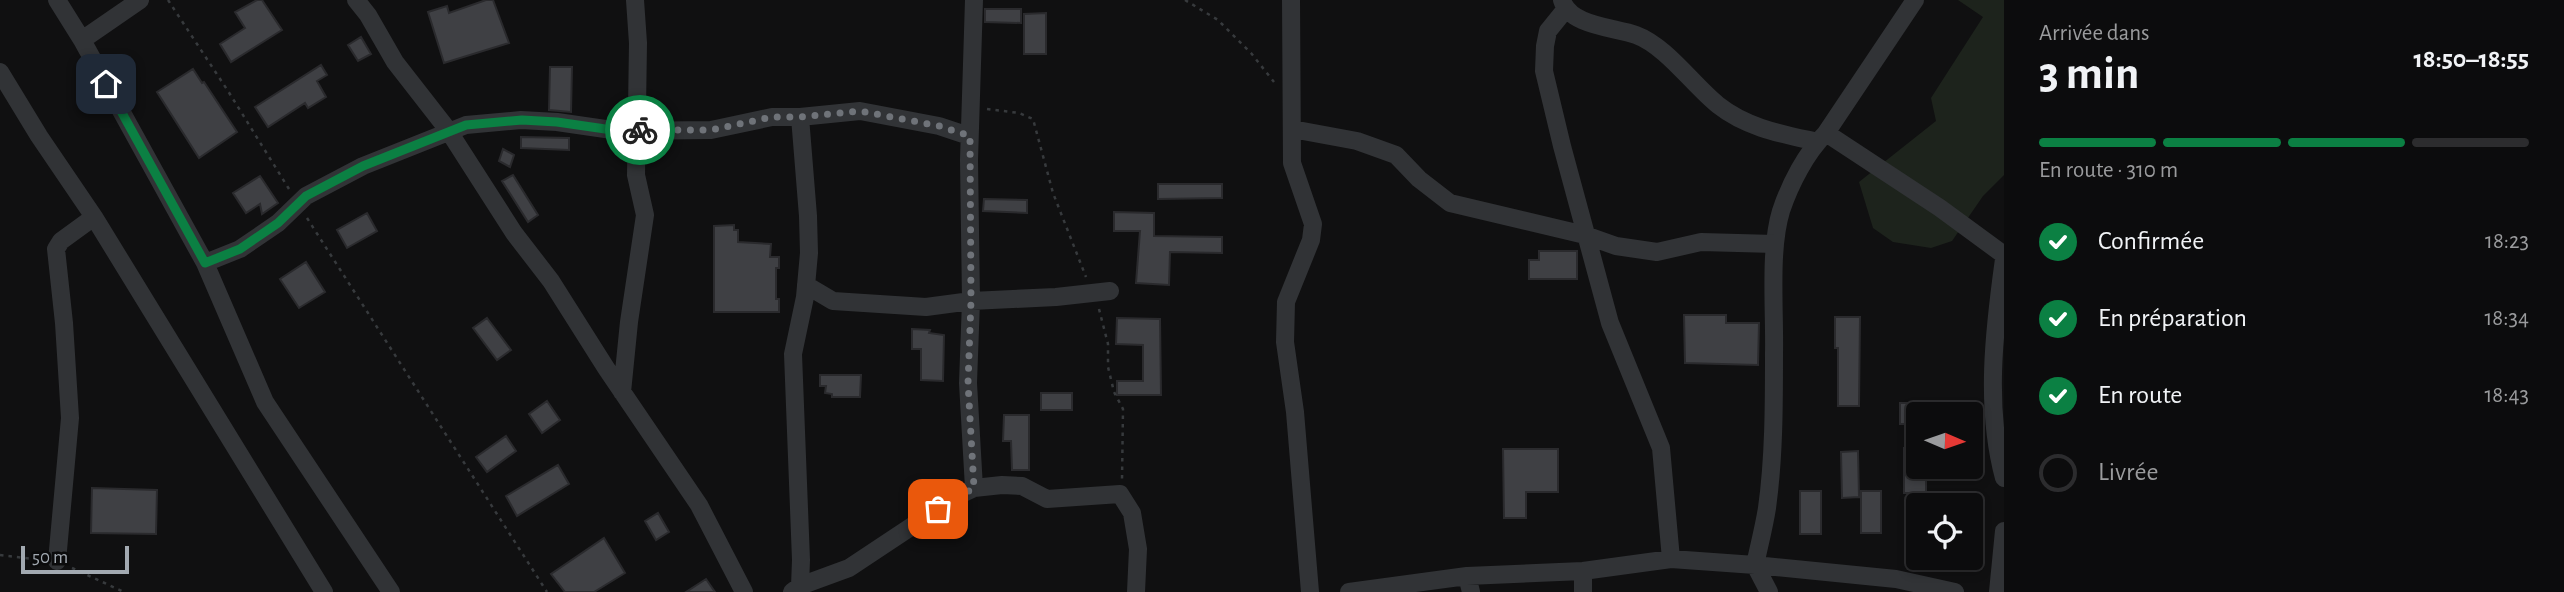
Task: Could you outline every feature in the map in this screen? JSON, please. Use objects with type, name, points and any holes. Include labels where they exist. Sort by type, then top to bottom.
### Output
[{"type":"street","points":[[57,0],[82,40],[205,263],[265,402],[391,592]]},
{"type":"street","points":[[82,40],[140,0]]},
{"type":"street","points":[[356,0],[368,15],[395,62],[448,130],[514,233],[551,281],[699,505],[744,592]]},
{"type":"street","points":[[622,392],[645,215],[636,175],[638,43],[635,0]]},
{"type":"street","points":[[974,0],[968,383],[974,488]]},
{"type":"street","points":[[1291,0],[1292,163],[1313,224],[1311,240],[1286,302],[1285,342],[1295,412],[1310,592]]},
{"type":"street","points":[[1769,592],[1755,565],[1767,508],[1775,244],[1780,212],[1792,184],[1915,0]]},
{"type":"street","points":[[1671,559],[1661,448],[1610,323],[1544,71],[1548,31],[1563,5],[1575,17],[1640,36],[1674,62],[1718,106],[1748,125],[1822,138],[1940,208],[2004,257],[1996,321],[1993,402],[2004,478]]},
{"type":"street","points":[[0,72],[94,217],[324,592]]},
{"type":"street","points":[[205,263],[240,249],[278,223],[306,196],[363,166],[466,125],[522,120],[619,131],[711,130],[772,117],[860,111],[939,126],[970,136]]},
{"type":"street","points":[[796,589],[801,560],[793,354],[806,285],[808,216],[800,117]]},
{"type":"street","points":[[1292,129],[1357,141],[1396,155],[1419,179],[1450,204],[1585,235],[1616,246],[1657,252],[1701,242],[1775,244]]},
{"type":"street","points":[[57,561],[70,418],[56,250],[61,241],[94,217]]},
{"type":"street","points":[[806,285],[833,300],[881,306],[926,307],[1110,291]]},
{"type":"street","points":[[796,589],[849,568],[959,495],[974,488],[1022,486],[1047,499],[1120,494],[1132,513],[1138,549],[1136,592]]},
{"type":"street","points":[[2001,585],[2004,531]]},
{"type":"street","points":[[1349,592],[1469,584],[1671,559],[1896,579],[1955,592]]},
{"type":"street","points":[[1583,571],[1583,592]]},
{"type":"path","points":[[168,0],[548,592]]},
{"type":"path","points":[[1185,0],[1218,20],[1251,53],[1275,83]]},
{"type":"shaded area","points":[[1958,0],[2004,0],[2004,175],[1983,196],[1952,241],[1931,248],[1893,242],[1873,228],[1859,182],[1936,121],[1931,98],[1983,17]]},
{"type":"building","points":[[262,0],[282,30],[231,62],[220,44],[245,28],[235,12]]},
{"type":"building","points":[[493,0],[509,43],[444,63],[428,12],[447,6],[449,13]]},
{"type":"building","points":[[985,9],[1021,9],[1021,23],[985,22]]},
{"type":"building","points":[[1046,13],[1046,54],[1024,54],[1024,14]]},
{"type":"building","points":[[361,37],[371,54],[358,61],[348,45]]},
{"type":"building","points":[[321,65],[327,75],[317,81],[326,97],[308,108],[305,103],[268,127],[255,107]]},
{"type":"building","points":[[550,67],[572,67],[571,112],[549,110]]},
{"type":"building","points":[[193,69],[237,132],[199,158],[157,92]]},
{"type":"building","points":[[521,137],[569,138],[569,150],[521,148]]},
{"type":"building","points":[[503,149],[514,155],[510,167],[499,161]]},
{"type":"building","points":[[513,175],[538,215],[528,222],[502,181]]},
{"type":"building","points":[[260,176],[278,203],[262,214],[260,204],[246,213],[233,193]]},
{"type":"building","points":[[1158,184],[1222,184],[1222,198],[1158,199]]},
{"type":"building","points":[[984,199],[1027,200],[1027,213],[983,211]]},
{"type":"building","points":[[1114,212],[1154,213],[1154,236],[1222,237],[1222,253],[1170,252],[1169,285],[1136,283],[1140,231],[1114,231]]},
{"type":"building","points":[[367,213],[377,231],[347,248],[337,230]]},
{"type":"building","points":[[734,225],[734,230],[738,230],[738,242],[771,244],[770,257],[779,257],[779,268],[776,268],[776,299],[779,299],[779,312],[714,312],[714,226]]},
{"type":"building","points":[[1539,251],[1577,251],[1577,279],[1529,279],[1529,260],[1539,260]]},
{"type":"building","points":[[306,262],[325,292],[299,308],[280,279]]},
{"type":"building","points":[[1684,315],[1726,315],[1726,323],[1759,323],[1758,365],[1685,363]]},
{"type":"building","points":[[1835,317],[1860,317],[1859,406],[1838,406]]},
{"type":"building","points":[[487,318],[511,350],[497,360],[473,328]]},
{"type":"building","points":[[1117,318],[1160,319],[1161,395],[1117,395],[1117,381],[1143,381],[1143,345],[1116,344]]},
{"type":"building","points":[[912,329],[930,330],[929,333],[944,335],[943,381],[921,380],[921,349],[912,349]]},
{"type":"building","points":[[820,375],[861,375],[860,397],[832,397],[832,394],[825,393],[826,386],[820,386]]},
{"type":"building","points":[[1041,393],[1072,393],[1072,410],[1041,410]]},
{"type":"building","points":[[547,401],[560,420],[542,433],[529,414]]},
{"type":"building","points":[[1900,403],[1906,403],[1906,424],[1900,424]]},
{"type":"building","points":[[1004,415],[1029,415],[1029,470],[1012,470],[1011,441],[1003,441]]},
{"type":"building","points":[[506,436],[516,451],[487,472],[476,457]]},
{"type":"building","points":[[1906,448],[1906,480],[1926,480],[1926,493],[1904,493]]},
{"type":"building","points":[[1503,449],[1558,449],[1558,492],[1526,492],[1526,518],[1504,518]]},
{"type":"building","points":[[1858,451],[1859,497],[1842,498],[1841,452]]},
{"type":"building","points":[[558,465],[569,484],[517,516],[506,496]]},
{"type":"building","points":[[92,488],[157,490],[156,534],[91,533]]},
{"type":"building","points":[[1800,491],[1821,491],[1821,534],[1800,534]]},
{"type":"building","points":[[1861,491],[1881,491],[1881,533],[1861,533]]},
{"type":"building","points":[[658,513],[669,532],[656,540],[645,521]]},
{"type":"building","points":[[604,538],[625,573],[594,592],[565,592],[551,574]]},
{"type":"building","points":[[706,579],[715,592],[686,592]]},
{"type":"way so far","points":[[640,130],[711,130],[772,117],[860,111],[939,126],[970,136],[971,301],[968,383],[974,488],[938,509]]},
{"type":"route","points":[[106,84],[205,263],[240,249],[278,223],[306,196],[363,166],[448,130],[466,125],[522,120],[619,131],[640,130]]}]
